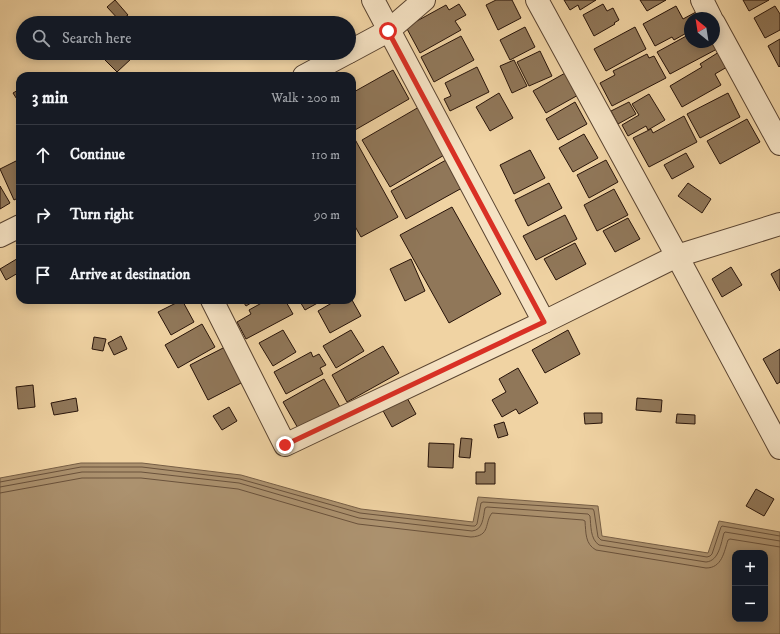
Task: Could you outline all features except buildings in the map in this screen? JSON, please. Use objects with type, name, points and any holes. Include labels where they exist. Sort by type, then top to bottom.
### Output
[{"type":"street","points":[[373,0],[388,31],[544,322]]},
{"type":"street","points":[[356,48],[388,31],[424,0]]},
{"type":"street","points":[[536,0],[677,256],[780,448]]},
{"type":"street","points":[[702,0],[708,12]]},
{"type":"street","points":[[720,34],[780,144]]},
{"type":"street","points":[[311,72],[333,60]]},
{"type":"street","points":[[214,304],[285,445],[544,322],[677,256],[780,224]]},
{"type":"street","points":[[0,236],[16,228]]},
{"type":"water","points":[[81,463],[142,463],[241,475],[361,509],[473,522],[478,497],[598,506],[602,536],[708,553],[719,521],[780,532],[780,634],[0,634],[0,478]]},
{"type":"route","points":[[285,445],[544,322],[388,31]]}]
